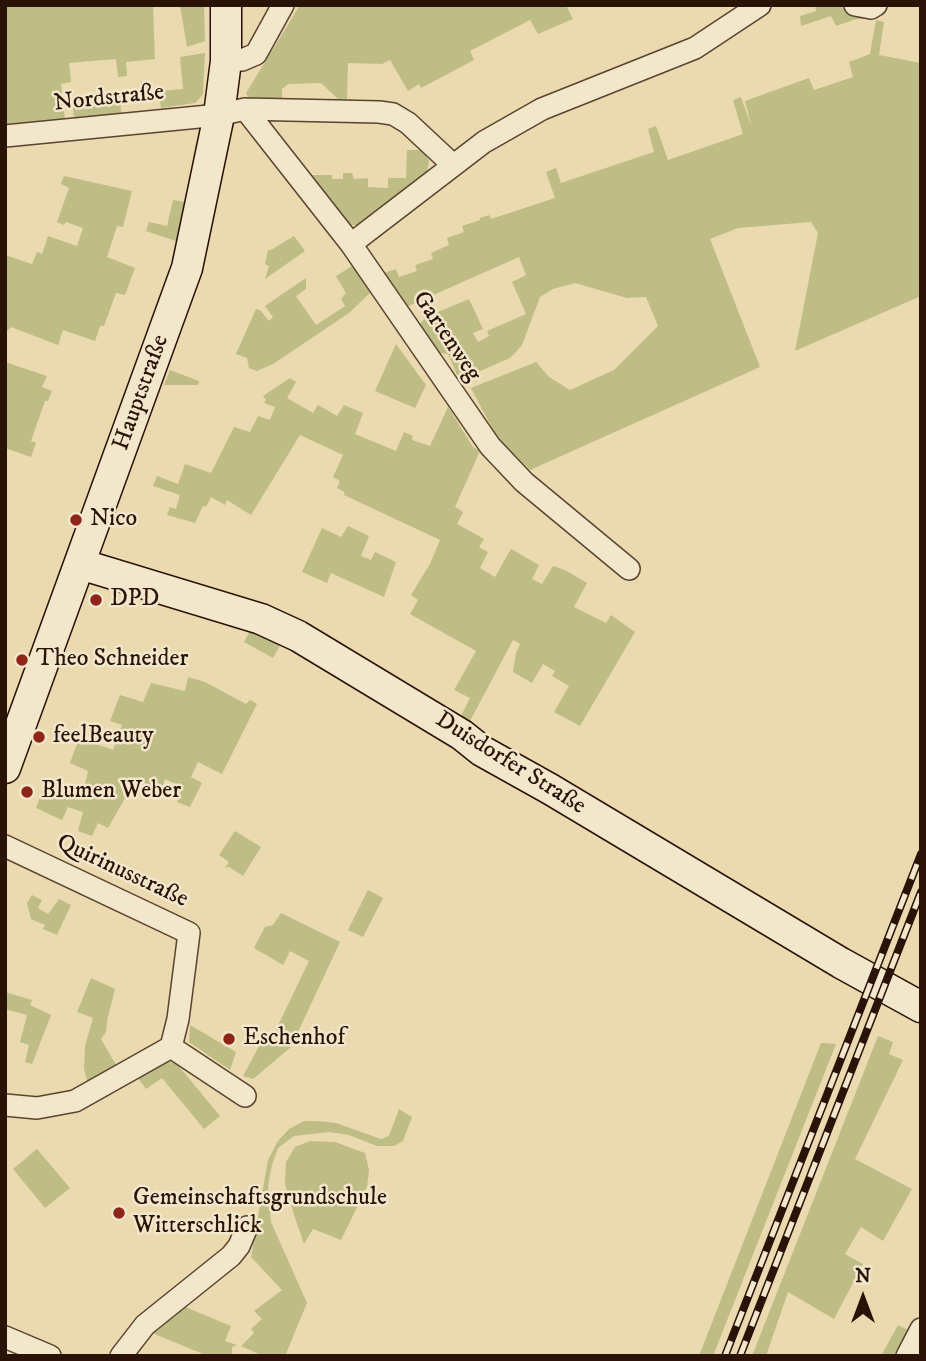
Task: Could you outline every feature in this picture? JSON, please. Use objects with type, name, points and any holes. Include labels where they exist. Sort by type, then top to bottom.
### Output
[{"type":"street","name":"Hauptstraße","points":[[7,760],[187,268],[232,112],[226,61],[226,5]]},
{"type":"street","points":[[226,61],[242,60],[256,54],[283,5]]},
{"type":"street","points":[[351,244],[484,142],[542,109],[695,48],[760,5]]},
{"type":"street","points":[[855,5],[871,8],[876,5]]},
{"type":"street","name":"Nordstraße","points":[[5,136],[232,112],[393,114],[408,123],[453,165]]},
{"type":"street","name":"Gartenweg","points":[[232,112],[351,244],[490,446],[524,482],[629,569]]},
{"type":"street","name":"Duisdorfer Straße","points":[[80,565],[261,619],[298,636],[462,735],[482,751],[841,963],[921,1007]]},
{"type":"street","name":"Quirinusstraße","points":[[5,846],[189,933],[178,1019],[171,1046]]},
{"type":"street","points":[[5,1105],[37,1108],[75,1101],[171,1046],[245,1096]]},
{"type":"street","points":[[121,1356],[145,1325],[231,1256],[239,1246],[247,1227]]},
{"type":"street","points":[[907,1356],[921,1329]]},
{"type":"street","points":[[5,1337],[50,1356]]},
{"type":"shaded area","points":[[5,5],[153,5],[155,59],[126,62],[127,76],[118,77],[116,59],[69,63],[71,82],[61,84],[65,120],[5,127]]},
{"type":"shaded area","points":[[180,5],[204,5],[205,41],[187,47]]},
{"type":"shaded area","points":[[300,5],[566,5],[573,19],[538,34],[530,20],[470,51],[474,60],[421,88],[419,84],[408,91],[390,60],[382,64],[348,63],[347,99],[339,100],[321,83],[288,84],[282,89],[282,100],[249,99],[246,93]]},
{"type":"shaded area","points":[[815,5],[840,5],[847,13],[866,19],[856,19],[836,26],[831,16],[801,26],[800,16],[816,11]]},
{"type":"shaded area","points":[[876,20],[884,22],[879,55],[921,63],[921,296],[795,351],[818,233],[811,222],[738,228],[710,239],[760,367],[530,470],[496,436],[471,388],[536,362],[549,377],[570,390],[614,370],[658,326],[646,297],[627,298],[575,283],[553,289],[540,297],[522,345],[510,358],[464,378],[457,375],[448,354],[436,352],[420,324],[426,317],[469,299],[483,329],[473,333],[478,342],[489,336],[487,331],[526,314],[512,282],[526,275],[519,257],[404,308],[381,274],[396,269],[399,277],[417,271],[415,265],[433,259],[431,253],[449,245],[447,238],[464,232],[462,226],[480,218],[489,215],[491,219],[555,198],[546,172],[556,168],[561,183],[654,152],[648,129],[656,126],[668,160],[743,134],[733,100],[741,97],[752,128],[745,101],[809,78],[814,90],[853,77],[849,62],[870,54]]},
{"type":"shaded area","points":[[205,53],[203,94],[200,98],[195,103],[161,108],[158,91],[183,89],[180,57]]},
{"type":"shaded area","points":[[120,95],[121,113],[74,119],[72,99]]},
{"type":"shaded area","points":[[407,150],[423,150],[429,161],[427,172],[361,225],[348,225],[308,181],[312,175],[332,175],[332,179],[343,179],[343,173],[352,173],[354,179],[368,178],[368,187],[388,188],[388,178],[406,178]]},
{"type":"shaded area","points":[[64,176],[132,191],[123,227],[117,226],[107,257],[135,268],[125,295],[116,293],[104,326],[100,326],[95,341],[63,330],[58,345],[11,327],[5,333],[5,255],[32,264],[37,252],[42,254],[48,236],[77,246],[83,228],[57,222],[69,188],[61,184]]},
{"type":"shaded area","points":[[173,200],[185,202],[176,241],[146,231],[149,222],[167,226]]},
{"type":"shaded area","points":[[294,236],[305,251],[265,279],[269,266],[265,264],[268,250]]},
{"type":"shaded area","points":[[355,264],[372,291],[349,313],[273,364],[257,371],[249,368],[247,358],[236,354],[256,309],[269,321],[273,317],[265,306],[306,278],[306,289],[296,296],[316,325],[345,306],[341,299],[346,293],[336,276]]},
{"type":"shaded area","points":[[396,344],[426,385],[415,408],[375,391]]},
{"type":"shaded area","points":[[5,362],[47,376],[42,387],[52,391],[48,401],[45,401],[31,441],[36,443],[31,457],[5,448]]},
{"type":"shaded area","points":[[170,370],[199,381],[198,385],[164,385]]},
{"type":"shaded area","points":[[290,378],[296,382],[287,398],[313,413],[318,405],[337,416],[344,405],[363,413],[355,434],[396,451],[404,432],[413,436],[412,440],[430,446],[448,407],[473,447],[480,451],[455,507],[463,512],[457,524],[484,539],[479,547],[488,552],[480,568],[495,577],[511,549],[539,565],[532,579],[542,584],[553,566],[565,570],[587,583],[574,607],[606,623],[611,615],[635,632],[580,726],[554,712],[569,686],[552,676],[555,671],[543,664],[532,683],[513,672],[520,644],[513,640],[470,721],[461,716],[470,698],[454,690],[476,651],[410,614],[418,600],[411,595],[430,564],[440,540],[344,495],[344,492],[337,488],[340,481],[333,477],[343,455],[300,435],[251,515],[227,500],[225,505],[211,497],[195,523],[167,515],[170,507],[176,509],[180,495],[153,486],[157,476],[178,484],[185,464],[211,473],[234,427],[250,432],[258,416],[270,420],[275,407],[264,403],[266,400],[263,396]]},
{"type":"shaded area","points":[[348,526],[369,536],[361,556],[371,560],[375,552],[396,562],[384,597],[331,573],[327,583],[302,572],[322,528],[341,537]]},
{"type":"shaded area","points":[[251,629],[283,640],[273,658],[244,642]]},
{"type":"shaded area","points":[[188,677],[205,682],[246,704],[250,700],[257,704],[222,774],[198,762],[191,777],[202,783],[190,807],[177,802],[182,787],[165,779],[161,791],[136,779],[108,828],[98,823],[92,836],[78,831],[83,812],[68,807],[62,820],[36,808],[46,781],[76,793],[79,789],[84,790],[88,771],[70,763],[79,738],[113,750],[122,725],[110,721],[120,695],[143,702],[151,683],[185,691]]},
{"type":"shaded area","points":[[235,831],[261,847],[243,876],[229,867],[225,868],[229,862],[219,855]]},
{"type":"shaded area","points":[[368,890],[383,898],[363,937],[348,930]]},
{"type":"shaded area","points":[[32,895],[42,900],[38,908],[48,914],[59,899],[71,905],[57,935],[43,929],[45,925],[31,919],[27,903]]},
{"type":"shaded area","points":[[281,913],[340,942],[291,1047],[253,1079],[243,1076],[265,1035],[272,1038],[309,961],[290,951],[283,965],[254,948],[265,927],[273,925]]},
{"type":"shaded area","points":[[91,978],[115,989],[106,1032],[101,1039],[116,1065],[87,1081],[84,1068],[85,1046],[93,1018],[77,1012]]},
{"type":"shaded area","points":[[5,992],[32,1000],[30,1005],[51,1015],[32,1064],[25,1062],[29,1045],[20,1042],[27,1015],[5,1009]]},
{"type":"shaded area","points":[[190,1025],[236,1052],[230,1070],[189,1042]]},
{"type":"shaded area","points":[[878,1036],[893,1042],[889,1054],[903,1060],[855,1159],[912,1189],[883,1241],[861,1227],[845,1254],[863,1264],[834,1319],[788,1292],[766,1356],[752,1356]]},
{"type":"shaded area","points":[[821,1043],[836,1044],[713,1356],[699,1356]]},
{"type":"shaded area","points":[[165,1061],[177,1064],[220,1116],[204,1129],[162,1078],[146,1089],[138,1078]]},
{"type":"shaded area","points":[[399,1109],[412,1117],[403,1141],[394,1146],[377,1146],[349,1135],[329,1132],[294,1136],[278,1148],[268,1185],[271,1222],[307,1303],[285,1356],[263,1356],[241,1346],[254,1333],[251,1329],[262,1319],[254,1311],[282,1290],[251,1257],[268,1160],[278,1141],[289,1129],[304,1121],[336,1123],[381,1139],[389,1136]]},
{"type":"shaded area","points":[[310,1141],[335,1142],[365,1153],[369,1170],[367,1187],[341,1240],[313,1229],[304,1244],[294,1215],[285,1184],[286,1162],[295,1147]]},
{"type":"shaded area","points":[[37,1149],[70,1188],[45,1208],[13,1169]]},
{"type":"shaded area","points":[[183,1306],[231,1326],[225,1341],[237,1345],[232,1347],[232,1356],[208,1356],[152,1333]]},
{"type":"shaded area","points":[[898,1325],[908,1330],[894,1356],[881,1356]]},
{"type":"railway","points":[[725,1356],[921,854]]},
{"type":"railway","points":[[740,1356],[921,892]]},
{"type":"place","name":"Nico","points":[[76,520]]},
{"type":"place","name":"DPD","points":[[96,600]]},
{"type":"place","name":"Theo Schneider","points":[[22,660]]},
{"type":"place","name":"feelBeauty","points":[[39,737]]},
{"type":"place","name":"Blumen Weber","points":[[27,792]]},
{"type":"place","name":"Eschenhof","points":[[229,1039]]},
{"type":"place","name":"Gemeinschaftsgrundschule Witterschlick","points":[[119,1213]]}]
